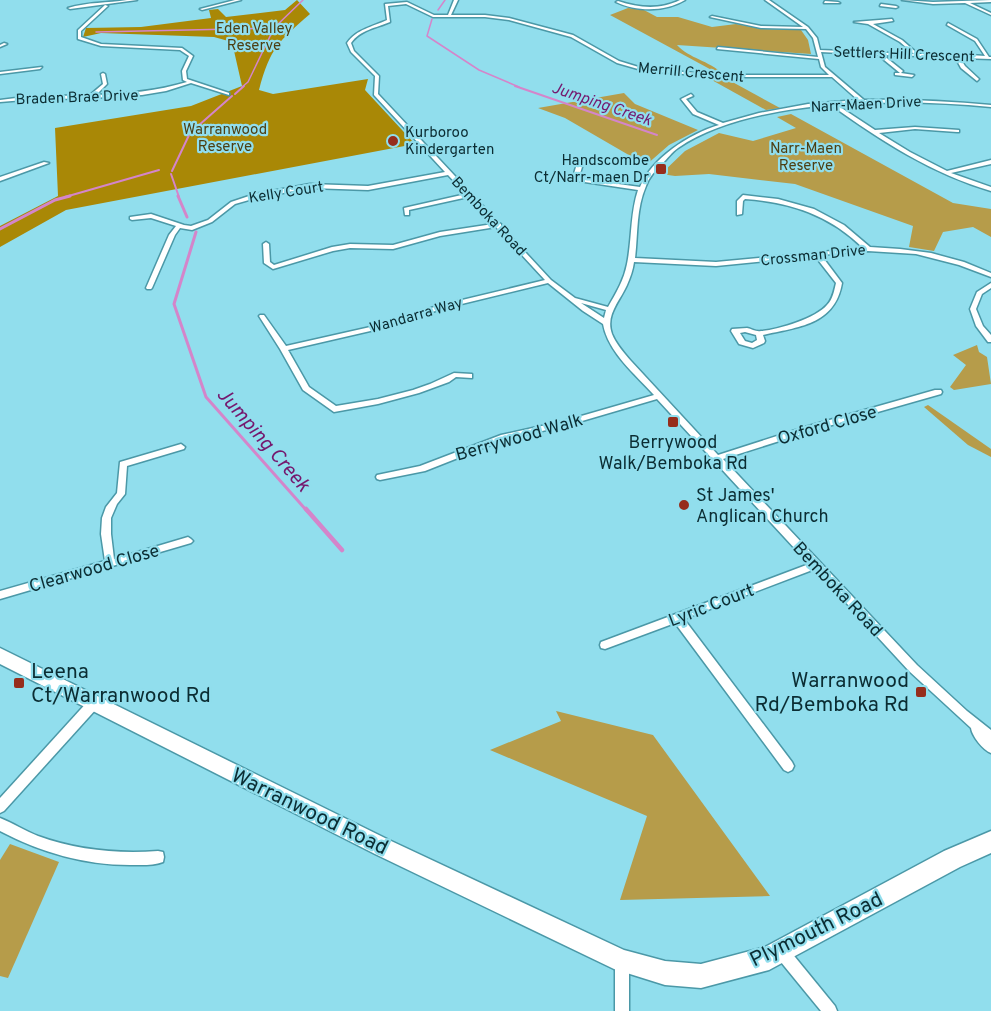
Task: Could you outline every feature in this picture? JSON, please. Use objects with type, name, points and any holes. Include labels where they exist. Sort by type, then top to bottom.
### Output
[{"type":"main road","name":"Warranwood Road","points":[[0,656],[382,847],[622,961]]},
{"type":"main road","name":"Plymouth Road","points":[[622,961],[665,973],[701,976],[730,970],[781,951],[988,842]]},
{"type":"street","points":[[71,8],[135,0]]},
{"type":"street","points":[[202,9],[239,0]]},
{"type":"street","points":[[449,16],[456,0]]},
{"type":"street","points":[[608,1],[618,1],[643,9],[669,5],[683,0]]},
{"type":"street","points":[[767,0],[807,28],[814,36],[819,58],[832,76],[863,102]]},
{"type":"street","points":[[881,5],[903,0],[933,3],[991,1]]},
{"type":"street","points":[[105,2],[79,31],[79,38],[101,45],[163,47],[185,51],[191,56],[183,77],[189,83],[227,94]]},
{"type":"street","points":[[825,2],[838,3]]},
{"type":"street","points":[[964,2],[991,17]]},
{"type":"street","name":"Merrill Crescent","points":[[377,76],[352,51],[349,43],[362,31],[389,21],[386,5],[406,3],[431,15],[500,17],[565,34],[618,62],[645,70],[723,76],[832,76]]},
{"type":"street","points":[[890,4],[896,7]]},
{"type":"street","points":[[712,17],[719,15],[757,27],[807,28]]},
{"type":"street","points":[[856,22],[892,21]]},
{"type":"street","points":[[869,23],[901,41],[916,53]]},
{"type":"street","points":[[948,24],[976,40],[989,57]]},
{"type":"street","points":[[718,48],[819,58]]},
{"type":"street","name":"Settlers Hill Crescent","points":[[818,51],[989,57]]},
{"type":"street","points":[[879,54],[901,72],[912,76]]},
{"type":"street","points":[[956,55],[963,67],[977,80]]},
{"type":"street","points":[[0,73],[40,68]]},
{"type":"street","points":[[895,75],[901,72]]},
{"type":"street","points":[[91,97],[105,84],[103,74]]},
{"type":"street","name":"Bemboka Road","points":[[377,76],[376,94],[549,281],[567,297],[605,322],[605,331],[612,344],[816,565],[913,668],[963,715],[991,737]]},
{"type":"street","name":"Braden Brae Drive","points":[[0,101],[66,95],[91,97],[146,94],[189,83]]},
{"type":"street","points":[[691,95],[683,99],[687,107],[723,125]]},
{"type":"street","name":"Narr-Maen Drive","points":[[609,309],[624,285],[632,260],[641,189],[649,174],[670,153],[691,139],[723,125],[770,113],[831,103],[927,101],[991,106]]},
{"type":"street","points":[[831,103],[872,132],[948,172],[991,189]]},
{"type":"street","points":[[872,132],[944,127],[957,131]]},
{"type":"street","points":[[948,172],[991,162]]},
{"type":"street","points":[[0,179],[46,163]]},
{"type":"street","points":[[577,163],[579,167],[576,177],[580,180],[641,189]]},
{"type":"street","name":"Kelly Court","points":[[132,218],[151,216],[192,228],[202,225],[233,203],[255,196],[310,186],[368,188],[449,173]]},
{"type":"street","points":[[407,214],[406,208],[470,195]]},
{"type":"street","points":[[739,214],[740,201],[743,197],[786,202],[835,220],[848,229],[868,249]]},
{"type":"street","points":[[266,244],[267,263],[273,267],[332,249],[350,246],[393,247],[440,234],[499,225]]},
{"type":"street","points":[[149,288],[172,235],[179,226]]},
{"type":"street","name":"Crossman Drive","points":[[632,260],[716,264],[868,249],[921,253],[958,262],[991,275]]},
{"type":"street","points":[[759,334],[806,321],[824,313],[835,303],[839,283],[818,254]]},
{"type":"street","name":"Wandarra Way","points":[[284,349],[390,325],[439,307],[549,281]]},
{"type":"street","points":[[991,285],[979,293],[973,309],[980,326],[991,340]]},
{"type":"street","name":"Bemboka Road","points":[[567,297],[609,309]]},
{"type":"street","points":[[605,322],[609,309]]},
{"type":"street","points":[[262,316],[306,387],[334,409],[421,389],[448,381],[454,375],[469,376]]},
{"type":"street","name":"Oxford Close","points":[[717,458],[938,392]]},
{"type":"street","name":"Berrywood Walk","points":[[380,477],[422,469],[504,437],[565,423],[659,396]]},
{"type":"street","points":[[110,563],[105,518],[110,504],[121,494],[123,464],[181,447]]},
{"type":"street","name":"Clearwood Close","points":[[0,595],[188,541]]},
{"type":"street","name":"Lyric Court","points":[[605,645],[816,565]]},
{"type":"street","points":[[677,618],[788,766]]},
{"type":"street","points":[[0,807],[94,703]]},
{"type":"street","name":"Bemboka Road","points":[[963,715],[991,748]]},
{"type":"street","points":[[0,824],[26,839],[59,849],[128,860],[158,857]]},
{"type":"street","points":[[781,951],[830,1011]]},
{"type":"street","points":[[622,961],[622,1011]]},
{"type":"green space","name":"Warranwood Reserve","points":[[297,0],[310,14],[277,46],[267,64],[259,90],[273,94],[368,79],[365,90],[415,144],[66,210],[0,247],[0,226],[58,196],[55,128],[191,106],[242,86],[232,42],[214,37],[101,33],[83,37],[86,28],[141,27],[211,18],[209,10],[218,9],[226,17],[285,10]]},
{"type":"green space","points":[[628,8],[644,10],[657,17],[678,17],[712,27],[736,24],[762,29],[801,30],[808,40],[811,54],[677,45],[723,74],[719,74],[610,15]]},
{"type":"green space","points":[[710,79],[727,79],[780,108],[766,110]]},
{"type":"green space","points":[[624,93],[635,104],[698,130],[669,145],[646,165],[565,118],[538,108]]},
{"type":"green space","name":"Narr-Maen Reserve","points":[[791,114],[953,203],[991,209],[991,237],[973,227],[943,232],[934,251],[909,247],[913,226],[795,184],[709,174],[675,176],[661,174],[685,151],[719,133],[753,141],[796,128],[777,117]]},
{"type":"green space","points":[[977,345],[979,352],[987,357],[991,384],[954,390],[950,387],[966,365],[953,355]]},
{"type":"green space","points":[[928,405],[991,449],[991,457],[968,445],[924,407]]},
{"type":"green space","points":[[556,711],[653,735],[770,896],[620,900],[647,816],[490,750],[561,721]]},
{"type":"green space","points":[[10,844],[59,862],[8,978],[0,976],[0,860]]},
{"type":"waterway","name":"Jumping Creek","points":[[274,28],[303,0]]},
{"type":"waterway","name":"Jumping Creek","points":[[438,10],[445,0]]},
{"type":"waterway","name":"Jumping Creek","points":[[432,19],[427,36],[479,70],[519,87]]},
{"type":"waterway","name":"Jumping Creek","points":[[96,32],[274,28]]},
{"type":"waterway","name":"Jumping Creek","points":[[242,87],[248,82],[274,28]]},
{"type":"waterway","name":"Jumping Creek","points":[[235,94],[244,86]]},
{"type":"waterway","name":"Jumping Creek","points":[[515,86],[657,135]]},
{"type":"waterway","name":"Jumping Creek","points":[[172,171],[190,133],[232,96]]},
{"type":"waterway","points":[[65,197],[159,170]]},
{"type":"waterway","name":"Jumping Creek","points":[[171,174],[179,197]]},
{"type":"waterway","points":[[0,229],[55,200],[70,196]]},
{"type":"waterway","name":"Jumping Creek","points":[[178,196],[187,217]]},
{"type":"waterway","name":"Jumping Creek","points":[[196,232],[174,304],[206,397],[307,511]]},
{"type":"waterway","name":"Jumping Creek","points":[[306,509],[342,550]]},
{"type":"place","name":"Kurboroo Kindergarten","points":[[393,141]]},
{"type":"place","name":"Handscombe Ct/Narr-maen Dr","points":[[661,169]]},
{"type":"place","name":"Berrywood Walk/Bemboka Rd","points":[[673,422]]},
{"type":"place","name":"St James' Anglican Church","points":[[684,505]]},
{"type":"place","name":"Leena Ct/Warranwood Rd","points":[[19,683]]},
{"type":"place","name":"Warranwood Rd/Bemboka Rd","points":[[921,692]]},
{"type":"park label","name":"Eden Valley Reserve","points":[[254,36]]}]
